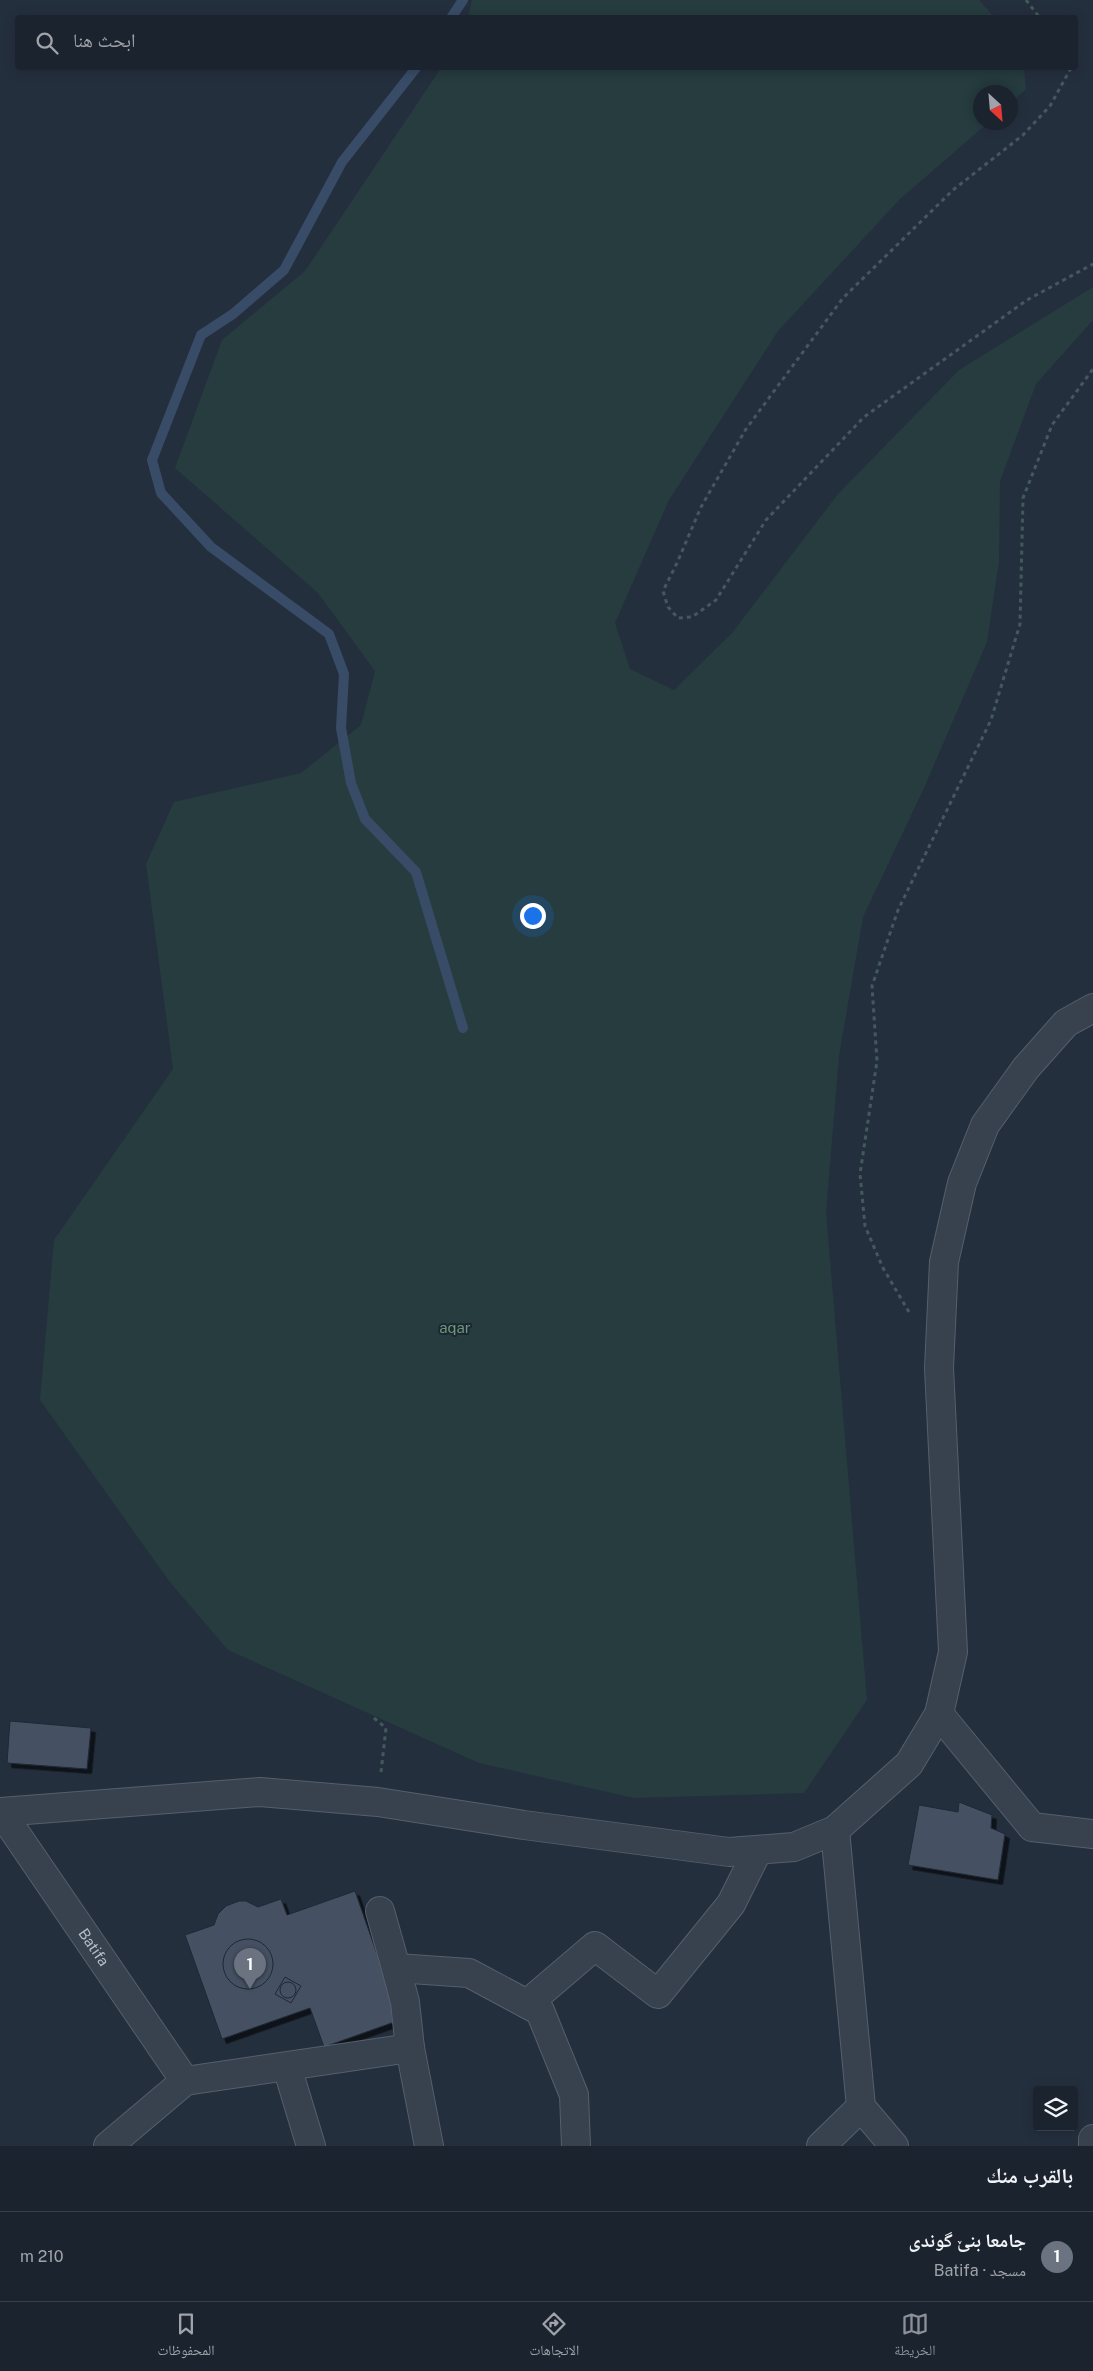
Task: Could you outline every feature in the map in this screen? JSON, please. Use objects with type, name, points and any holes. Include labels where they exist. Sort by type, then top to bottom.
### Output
[{"type":"street","points":[[0,1812],[260,1792],[378,1802],[524,1825],[729,1852],[794,1847],[835,1830],[909,1764],[939,1714],[953,1652],[939,1368],[946,1253],[962,1183],[985,1125],[1026,1068],[1066,1023],[1093,1008]]},
{"type":"street","points":[[939,1714],[1032,1827],[1093,1834]]},
{"type":"street","name":"Batifa","points":[[0,1812],[185,2081]]},
{"type":"street","points":[[835,1830],[861,2107],[894,2146]]},
{"type":"street","points":[[527,2004],[595,1946],[658,1994],[731,1904],[758,1850]]},
{"type":"street","points":[[380,1911],[405,2002],[410,2048],[429,2146]]},
{"type":"street","points":[[396,1968],[469,1973],[540,2011],[574,2095],[576,2146]]},
{"type":"street","points":[[108,2146],[185,2081],[410,2048]]},
{"type":"street","points":[[287,2067],[311,2146]]},
{"type":"street","points":[[821,2146],[861,2107]]},
{"type":"street","points":[[1093,2140],[1093,2146]]},
{"type":"path","points":[[1026,0],[1038,15]]},
{"type":"path","points":[[1070,70],[1050,106],[1023,135],[953,190],[843,298],[746,429],[701,506],[678,563],[663,591],[668,606],[678,618],[692,617],[716,600],[766,520],[864,417],[1027,300],[1093,264]]},
{"type":"path","points":[[941,1328],[909,1312],[883,1268],[865,1226],[860,1174],[877,1061],[872,986],[898,910],[991,720],[1020,624],[1022,498],[1052,425],[1093,369]]},
{"type":"path","points":[[374,1718],[386,1728],[378,1802]]},
{"type":"green space","points":[[472,0],[979,0],[992,15],[468,15]]},
{"type":"green space","name":"aqar","points":[[440,70],[1024,70],[1026,89],[1018,96],[1018,85],[973,85],[973,130],[980,130],[900,199],[778,331],[669,500],[615,623],[630,669],[674,690],[732,633],[838,494],[959,370],[1093,287],[1093,320],[1036,384],[1000,481],[999,561],[987,642],[924,788],[863,917],[839,1056],[826,1212],[867,1700],[804,1793],[634,1798],[479,1763],[228,1650],[169,1581],[40,1400],[54,1240],[173,1069],[146,864],[174,802],[301,773],[361,725],[375,671],[318,593],[175,468],[222,340],[305,271]]},
{"type":"building","points":[[10,1721],[91,1728],[87,1769],[7,1763]]},
{"type":"building","points":[[959,1802],[992,1815],[991,1828],[1005,1834],[998,1880],[908,1865],[919,1805],[958,1812]]},
{"type":"building","points":[[355,1891],[400,2020],[324,2047],[310,2008],[222,2039],[185,1935],[214,1925],[218,1914],[226,1906],[239,1901],[246,1901],[258,1907],[281,1899],[287,1915]]},
{"type":"building","points":[[248,1939],[266,1946],[273,1964],[266,1982],[248,1989],[230,1982],[223,1964],[230,1946]]},
{"type":"building","points":[[285,1977],[301,1986],[291,2003],[275,1994]]},
{"type":"building","points":[[285,1982],[291,1982],[296,1987],[294,1996],[285,1998],[280,1993],[280,1987]]},
{"type":"waterway","points":[[453,15],[463,0]]},
{"type":"waterway","points":[[414,70],[342,162],[284,270],[233,314],[201,335],[152,460],[161,493],[211,547],[329,634],[344,674],[341,728],[351,783],[365,819],[416,872],[463,1028]]},
{"type":"place","name":"جامعا بنێ گوندی","points":[[250,1989]]}]
